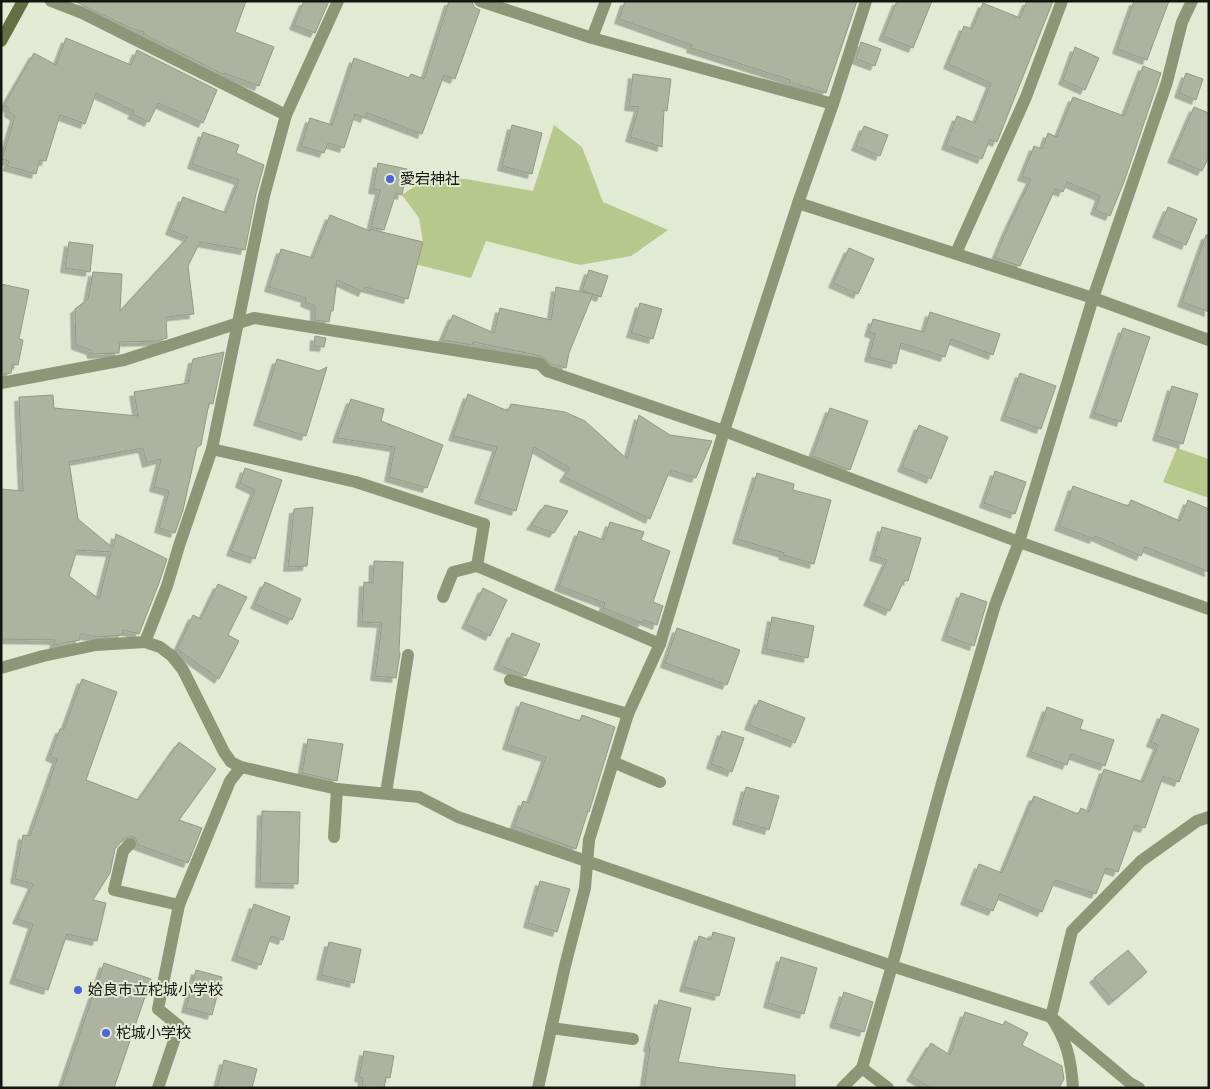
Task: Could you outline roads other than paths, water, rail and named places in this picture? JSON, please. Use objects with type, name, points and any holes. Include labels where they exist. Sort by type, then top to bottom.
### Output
[{"type":"street","points":[[1,40],[23,1]]},
{"type":"street","points":[[51,1],[82,13],[286,115]]},
{"type":"street","points":[[145,642],[167,586],[212,449],[264,196],[286,115],[338,1]]},
{"type":"street","points":[[480,1],[592,38],[833,104]]},
{"type":"street","points":[[592,38],[606,1]]},
{"type":"street","points":[[538,1088],[565,966],[585,888],[589,860],[589,840],[628,714],[660,644],[724,431],[866,1]]},
{"type":"street","points":[[956,252],[1026,97],[1062,1]]},
{"type":"street","points":[[842,1088],[862,1068],[942,783],[995,605],[1019,542],[1093,298],[1167,82],[1182,22],[1192,1]]},
{"type":"street","points":[[798,203],[956,252],[1093,298],[1209,340]]},
{"type":"street","points":[[1,383],[124,360],[254,318],[540,364],[547,372],[724,431],[1019,542],[1209,610]]},
{"type":"street","points":[[212,449],[356,482],[484,524],[477,566]]},
{"type":"street","points":[[443,596],[454,572],[477,566],[660,644]]},
{"type":"street","points":[[1,668],[43,656],[96,645],[145,642],[160,646],[172,656],[183,670],[230,762],[241,767],[337,789],[419,797],[458,817],[589,860],[892,966],[1051,1016],[1130,1083],[1139,1088]]},
{"type":"street","points":[[386,793],[408,655]]},
{"type":"street","points":[[510,680],[628,714]]},
{"type":"street","points":[[613,762],[660,782]]},
{"type":"street","points":[[158,1088],[179,1026],[158,1010],[179,905],[230,781],[241,767]]},
{"type":"street","points":[[334,837],[337,789]]},
{"type":"street","points":[[1073,1088],[1072,1064],[1068,1047],[1051,1016],[1072,930],[1142,861],[1197,821],[1209,816]]},
{"type":"street","points":[[130,844],[123,851],[114,890],[179,905]]},
{"type":"street","points":[[551,1028],[633,1039]]},
{"type":"street","points":[[862,1068],[888,1088]]},
{"type":"place","name":"愛宕神社","points":[[390,179]]},
{"type":"place","name":"姶良市立柁城小学校","points":[[78,990]]},
{"type":"place","name":"柁城小学校","points":[[106,1033]]}]
